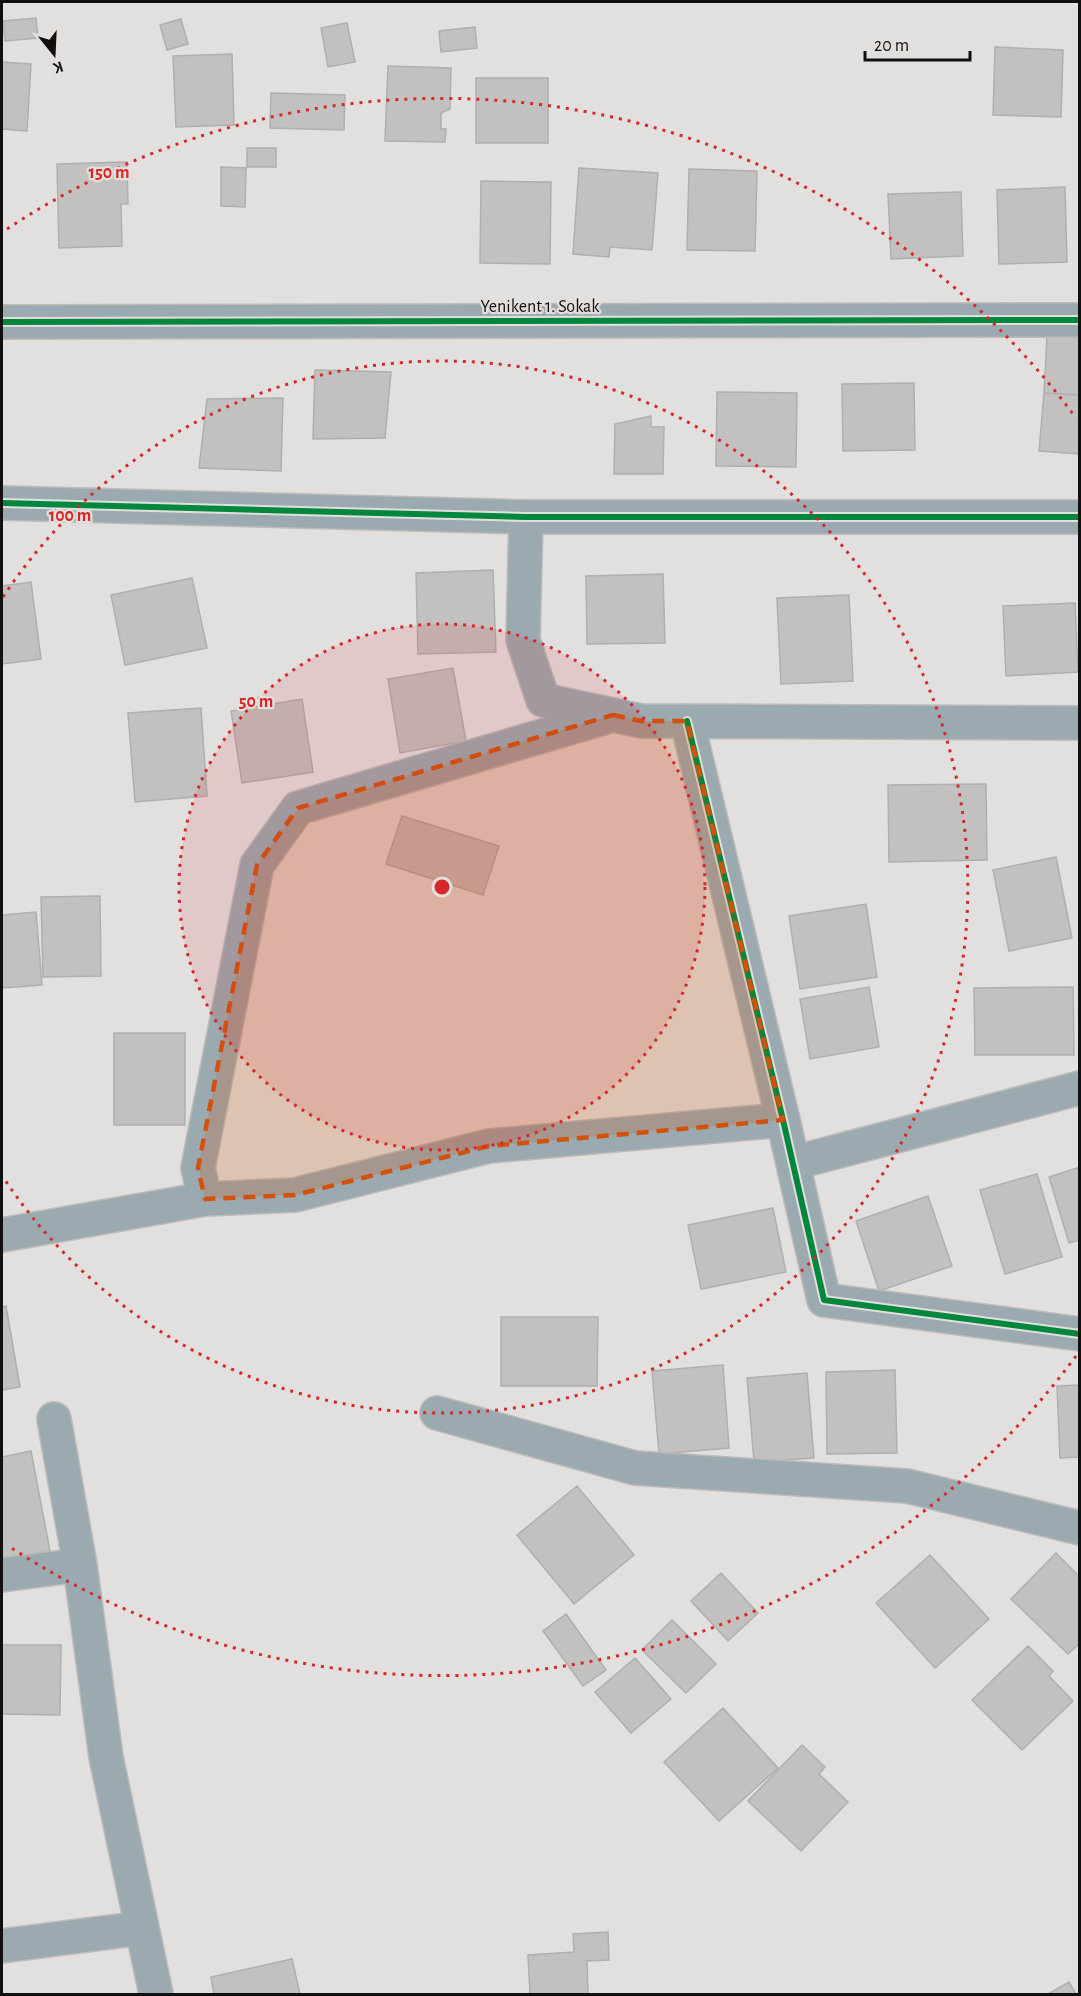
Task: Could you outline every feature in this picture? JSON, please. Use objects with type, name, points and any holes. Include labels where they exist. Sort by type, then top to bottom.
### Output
[{"type":"street","name":"Yenikent 1. Sokak","points":[[2,322],[1080,320]]},
{"type":"street","points":[[2,503],[526,517],[1080,517]]},
{"type":"street","points":[[526,517],[523,640],[543,699],[641,721],[1080,723]]},
{"type":"street","points":[[205,1199],[198,1168],[257,865],[298,808],[613,715]]},
{"type":"street","points":[[687,721],[824,1300],[1080,1334]]},
{"type":"street","points":[[793,1163],[1080,1088]]},
{"type":"street","points":[[2,1235],[205,1199],[295,1195],[489,1146],[783,1120]]},
{"type":"street","points":[[437,1413],[635,1468],[907,1486],[1080,1528]]},
{"type":"street","points":[[54,1419],[80,1564],[106,1757],[156,1995]]},
{"type":"street","points":[[2,1575],[80,1564]]},
{"type":"street","points":[[2,1946],[142,1928]]},
{"type":"highlighted area","points":[[613,715],[641,721],[687,721],[783,1120],[489,1146],[295,1195],[205,1199],[198,1168],[257,865],[298,808]]},
{"type":"building","points":[[36,18],[38,38],[5,41],[3,21]]},
{"type":"building","points":[[181,19],[188,44],[167,50],[160,25]]},
{"type":"building","points":[[347,23],[355,62],[328,67],[321,28]]},
{"type":"building","points":[[475,27],[477,48],[441,52],[439,31]]},
{"type":"building","points":[[995,47],[1063,50],[1061,117],[993,115]]},
{"type":"building","points":[[232,54],[234,125],[176,127],[173,56]]},
{"type":"building","points":[[2,62],[31,64],[27,131],[2,129]]},
{"type":"building","points":[[388,66],[451,68],[450,109],[441,113],[441,129],[446,129],[445,142],[385,141]]},
{"type":"building","points":[[476,78],[548,78],[548,143],[476,143]]},
{"type":"building","points":[[271,93],[345,95],[344,130],[270,128]]},
{"type":"building","points":[[247,148],[276,148],[276,167],[247,167]]},
{"type":"building","points":[[127,162],[128,204],[121,204],[122,246],[59,248],[57,164]]},
{"type":"building","points":[[221,167],[246,168],[245,207],[221,206]]},
{"type":"building","points":[[579,168],[658,173],[652,250],[610,247],[609,257],[573,254]]},
{"type":"building","points":[[689,169],[757,171],[755,251],[687,250]]},
{"type":"building","points":[[481,181],[551,182],[550,264],[480,263]]},
{"type":"building","points":[[1065,187],[1067,262],[999,264],[997,190]]},
{"type":"building","points":[[961,192],[963,256],[891,259],[888,194]]},
{"type":"building","points":[[1047,335],[1080,336],[1080,395],[1044,393]]},
{"type":"building","points":[[315,370],[391,372],[385,438],[313,439]]},
{"type":"building","points":[[914,383],[915,450],[843,451],[842,384]]},
{"type":"building","points":[[717,392],[797,393],[796,467],[716,466]]},
{"type":"building","points":[[1044,393],[1080,395],[1080,454],[1039,451]]},
{"type":"building","points":[[283,398],[281,471],[199,468],[207,399]]},
{"type":"building","points":[[651,416],[651,427],[664,427],[663,474],[614,474],[615,424]]},
{"type":"building","points":[[493,570],[496,652],[418,654],[416,573]]},
{"type":"building","points":[[663,574],[665,643],[587,644],[586,576]]},
{"type":"building","points":[[192,578],[207,648],[125,665],[111,595]]},
{"type":"building","points":[[31,582],[41,659],[2,664],[2,586]]},
{"type":"building","points":[[849,595],[853,681],[781,684],[777,598]]},
{"type":"building","points":[[1075,603],[1078,672],[1006,676],[1003,606]]},
{"type":"building","points":[[453,668],[466,741],[400,753],[388,679]]},
{"type":"building","points":[[302,699],[313,772],[242,783],[231,711]]},
{"type":"building","points":[[201,708],[207,796],[135,802],[128,713]]},
{"type":"building","points":[[986,784],[987,860],[889,862],[888,785]]},
{"type":"building","points":[[402,816],[499,846],[483,895],[386,864]]},
{"type":"building","points":[[1056,857],[1072,938],[1009,951],[993,870]]},
{"type":"building","points":[[100,896],[101,976],[43,977],[41,897]]},
{"type":"building","points":[[866,904],[877,977],[800,989],[789,916]]},
{"type":"building","points":[[36,912],[42,985],[2,988],[2,915]]},
{"type":"building","points":[[869,987],[879,1047],[810,1059],[800,999]]},
{"type":"building","points":[[1073,987],[1074,1055],[975,1055],[974,988]]},
{"type":"building","points":[[114,1033],[185,1033],[185,1125],[114,1125]]},
{"type":"building","points":[[1080,1167],[1080,1240],[1069,1243],[1049,1177]]},
{"type":"building","points":[[1037,1174],[1062,1257],[1005,1274],[980,1190]]},
{"type":"building","points":[[928,1196],[952,1266],[879,1291],[856,1221]]},
{"type":"building","points":[[773,1208],[786,1272],[701,1289],[688,1225]]},
{"type":"building","points":[[6,1306],[20,1387],[2,1390],[2,1307]]},
{"type":"building","points":[[501,1317],[598,1317],[597,1386],[501,1386]]},
{"type":"building","points":[[723,1365],[729,1448],[659,1454],[652,1371]]},
{"type":"building","points":[[895,1370],[897,1453],[827,1454],[826,1372]]},
{"type":"building","points":[[807,1373],[814,1458],[754,1462],[747,1378]]},
{"type":"building","points":[[1080,1385],[1080,1457],[1060,1458],[1057,1386]]},
{"type":"building","points":[[31,1451],[50,1551],[2,1561],[2,1457]]},
{"type":"building","points":[[577,1486],[634,1555],[574,1604],[517,1535]]},
{"type":"building","points":[[1056,1553],[1080,1577],[1080,1643],[1068,1654],[1011,1599]]},
{"type":"building","points":[[930,1555],[989,1619],[935,1668],[876,1603]]},
{"type":"building","points":[[721,1573],[758,1613],[728,1641],[691,1601]]},
{"type":"building","points":[[566,1614],[606,1670],[583,1686],[543,1631]]},
{"type":"building","points":[[672,1620],[716,1664],[686,1693],[642,1650]]},
{"type":"building","points":[[2,1645],[61,1645],[60,1715],[2,1714]]},
{"type":"building","points":[[1028,1646],[1053,1671],[1049,1676],[1073,1701],[1022,1750],[972,1700]]},
{"type":"building","points":[[635,1658],[671,1699],[631,1733],[595,1692]]},
{"type":"building","points":[[723,1708],[778,1768],[719,1821],[664,1762]]},
{"type":"building","points":[[802,1745],[825,1767],[819,1774],[848,1802],[801,1851],[748,1801]]},
{"type":"building","points":[[608,1932],[609,1960],[587,1961],[588,1994],[530,1994],[528,1955],[574,1952],[573,1934]]},
{"type":"building","points":[[292,1959],[300,1994],[214,1994],[211,1977]]},
{"type":"building","points":[[1069,1982],[1076,1994],[1048,1994]]},
{"type":"cycle path","points":[[2,322],[1080,320]]},
{"type":"cycle path","points":[[2,503],[526,517],[1080,517]]},
{"type":"cycle path","points":[[687,721],[824,1300],[1080,1334]]}]
